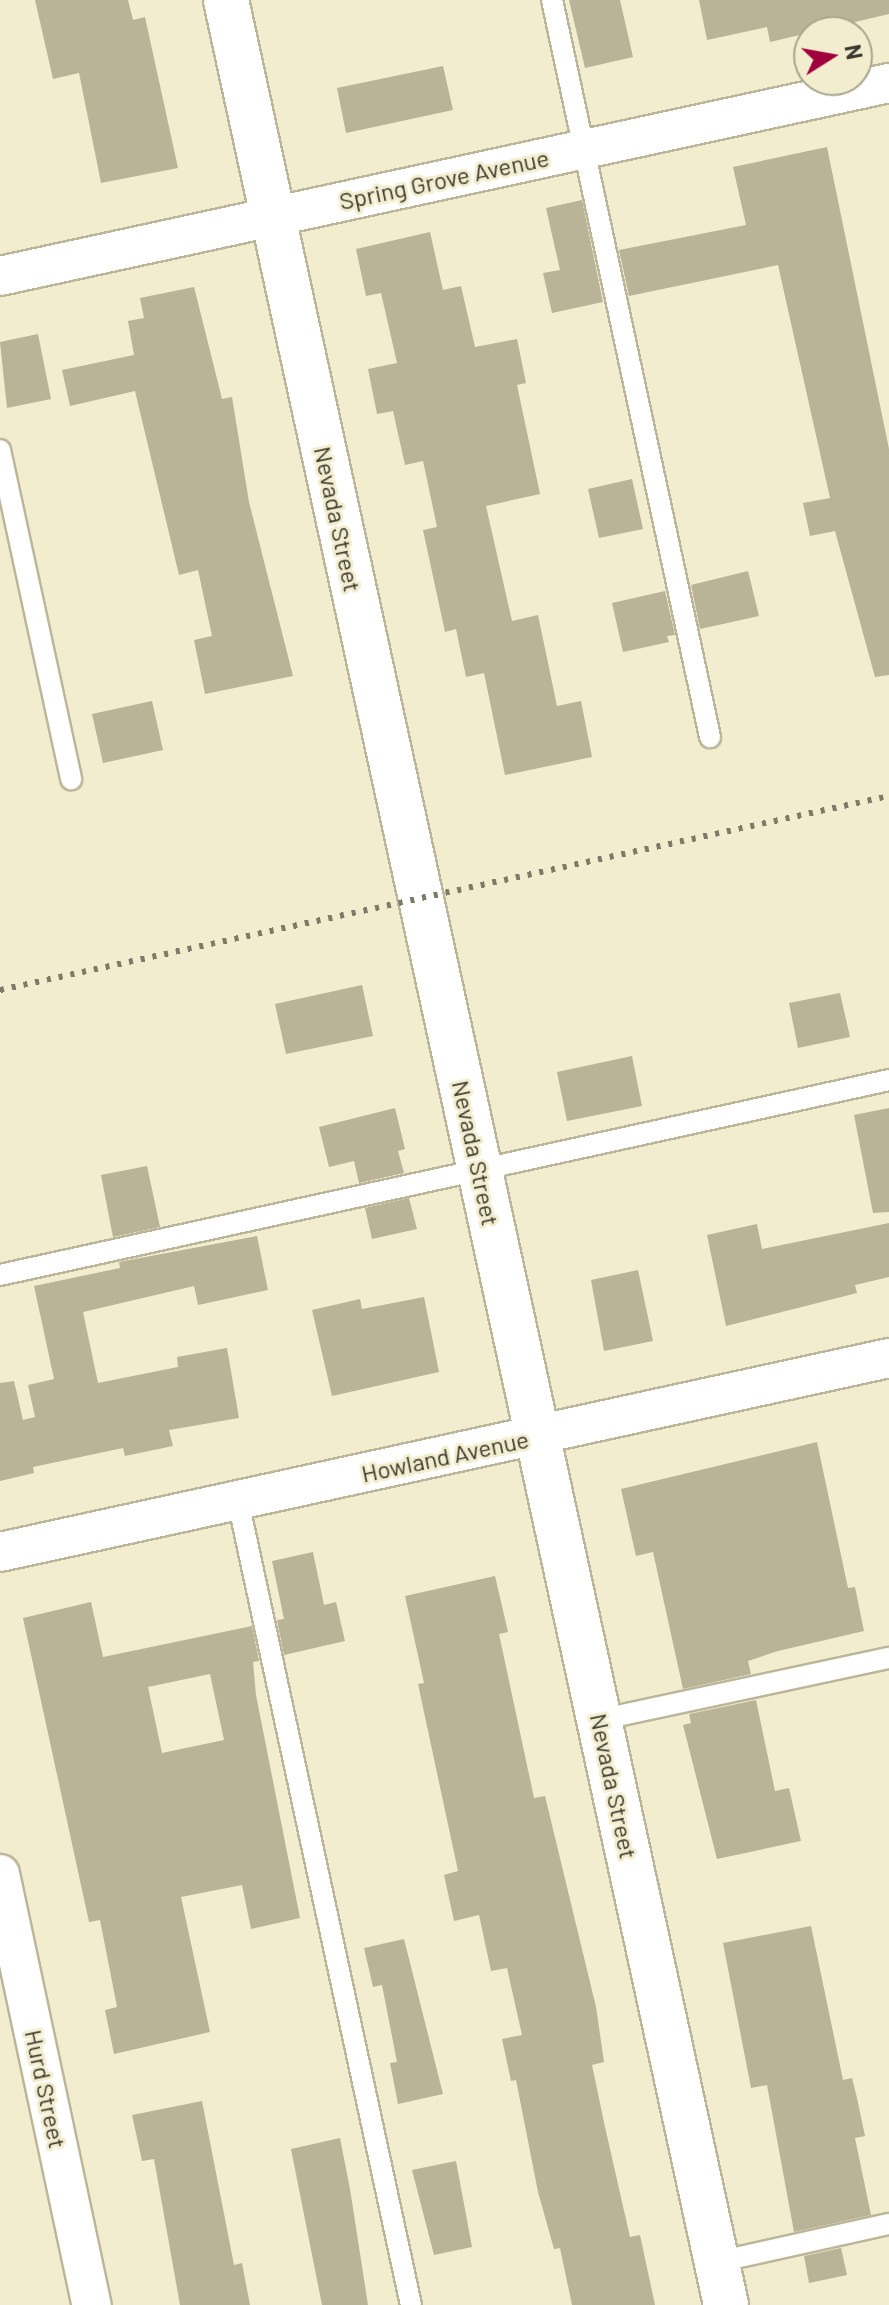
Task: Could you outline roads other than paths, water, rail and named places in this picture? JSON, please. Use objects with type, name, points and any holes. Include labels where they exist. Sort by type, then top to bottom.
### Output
[{"type":"street","name":"Nevada Street","points":[[226,0],[726,2305]]},
{"type":"street","name":"Spring Grove Avenue","points":[[0,276],[889,83]]},
{"type":"street","name":"Howland Avenue","points":[[0,1552],[889,1358]]},
{"type":"street","name":"Hurd Street","points":[[0,1874],[92,2305]]},
{"type":"lane","points":[[552,0],[710,737]]},
{"type":"lane","points":[[0,450],[71,779]]},
{"type":"lane","points":[[0,1275],[480,1173],[889,1080]]},
{"type":"lane","points":[[238,1501],[411,2305]]},
{"type":"lane","points":[[599,1720],[889,1658]]},
{"type":"lane","points":[[717,2262],[889,2224]]},
{"type":"railway","points":[[0,990],[889,796]]}]
